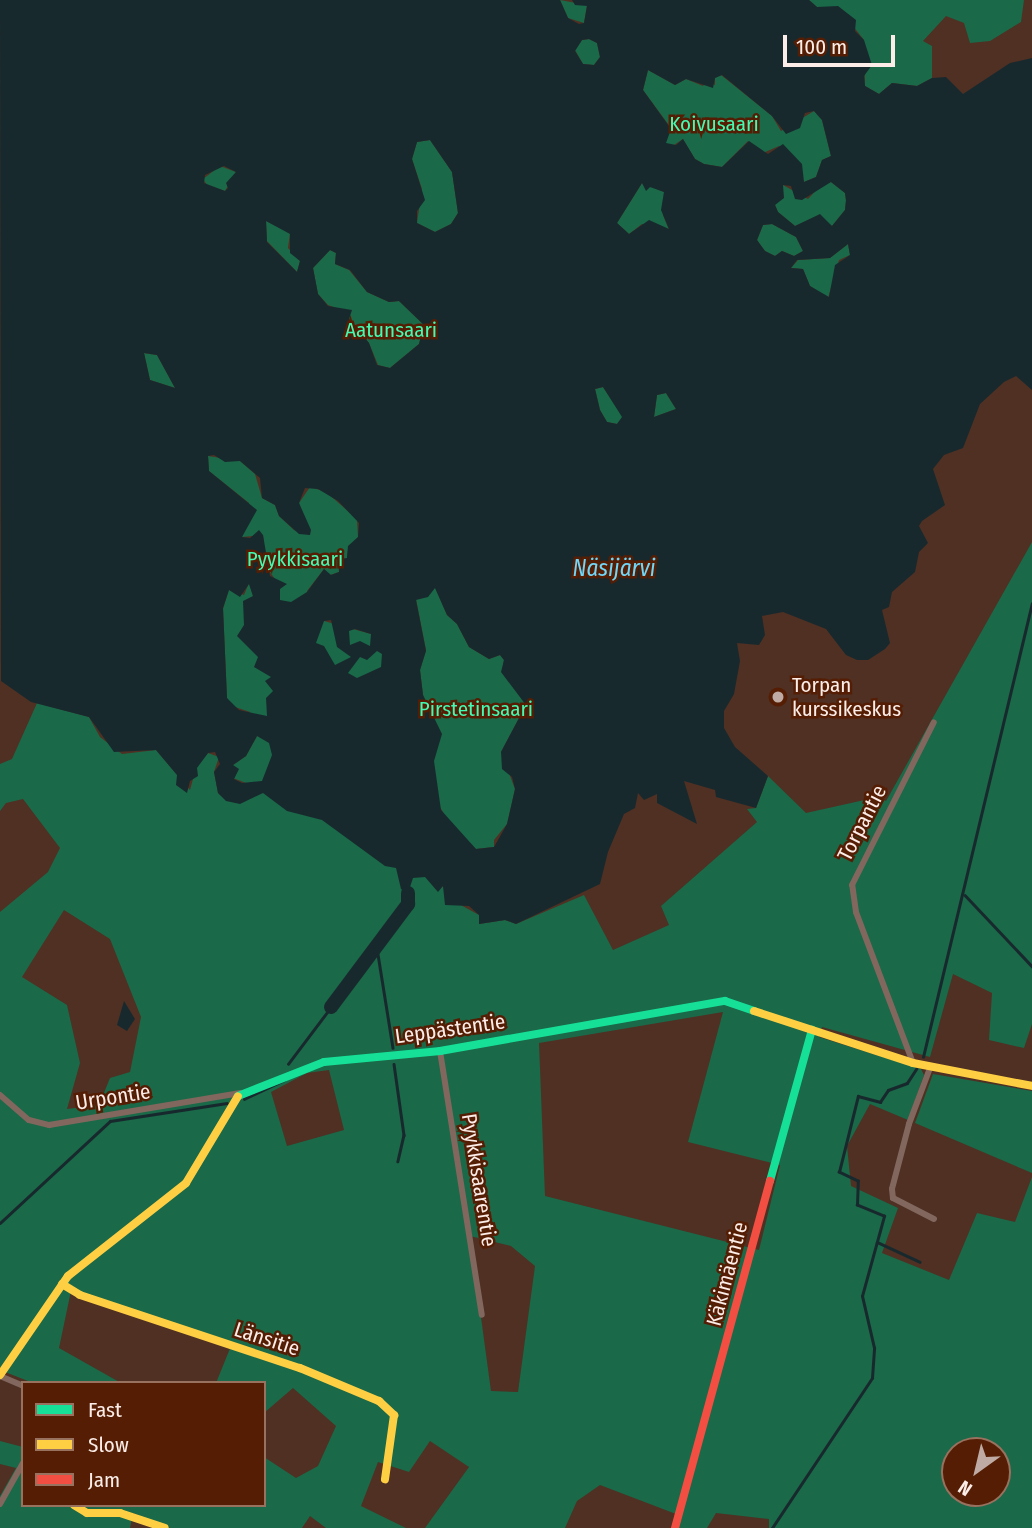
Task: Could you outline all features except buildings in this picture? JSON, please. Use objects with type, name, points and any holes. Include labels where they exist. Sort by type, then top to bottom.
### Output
[{"type":"street","name":"Torpantie","points":[[912,1063],[856,912],[852,885],[934,722]]},
{"type":"street","name":"Leppästentie","points":[[240,1093],[324,1062],[440,1051],[725,1000],[912,1063],[1032,1086]]},
{"type":"street","name":"Käkimäentie","points":[[675,1528],[812,1030]]},
{"type":"street","name":"Pyykkisaarentie","points":[[440,1051],[482,1315]]},
{"type":"street","points":[[930,1068],[909,1124],[892,1189],[893,1198],[934,1219]]},
{"type":"street","name":"Urpontie","points":[[0,1096],[29,1120],[49,1125],[240,1093]]},
{"type":"street","points":[[21,1385],[0,1375],[62,1284],[186,1183],[240,1093]]},
{"type":"street","name":"Länsitie","points":[[62,1284],[80,1295],[300,1368],[379,1401],[394,1415],[385,1479]]},
{"type":"street","points":[[0,1504],[21,1474]]},
{"type":"street","points":[[77,1507],[87,1513],[120,1513],[164,1528]]},
{"type":"green space","points":[[560,0],[587,5],[584,23],[568,18]]},
{"type":"green space","points":[[809,0],[1024,0],[1021,22],[990,41],[970,43],[964,23],[946,16],[923,41],[932,46],[932,78],[917,86],[892,83],[879,94],[865,86],[864,40],[838,7],[817,7]]},
{"type":"green space","points":[[589,39],[597,43],[600,57],[594,65],[583,64],[575,50],[582,40]]},
{"type":"green space","name":"Koivusaari","points":[[648,70],[675,85],[686,79],[703,86],[706,82],[715,85],[715,78],[721,75],[772,116],[781,131],[814,111],[822,120],[831,156],[822,160],[816,177],[804,182],[796,161],[779,146],[763,153],[748,141],[722,167],[704,164],[695,159],[683,139],[671,147],[665,143],[671,128],[643,90]]},
{"type":"green space","points":[[430,140],[452,172],[458,213],[451,224],[435,232],[417,223],[422,189],[412,159],[417,142]]},
{"type":"green space","points":[[220,166],[236,172],[225,191],[207,185],[203,179]]},
{"type":"green space","points":[[831,182],[845,193],[846,201],[845,210],[832,226],[818,216],[795,226],[778,212],[775,205],[783,185],[808,199],[823,183]]},
{"type":"green space","points":[[642,183],[664,192],[663,215],[669,230],[642,224],[629,234],[617,223]]},
{"type":"green space","points":[[266,221],[290,233],[288,248],[300,261],[297,272],[267,241]]},
{"type":"green space","points":[[772,224],[796,237],[803,251],[794,256],[782,251],[775,256],[765,251],[757,240],[763,225]]},
{"type":"green space","points":[[848,244],[850,255],[839,260],[828,298],[810,286],[803,269],[791,268],[798,260],[830,258]]},
{"type":"green space","name":"Aatunsaari","points":[[330,250],[336,253],[335,264],[349,270],[367,292],[389,302],[399,301],[424,325],[419,344],[390,368],[378,365],[369,343],[349,319],[350,313],[328,305],[318,294],[313,268]]},
{"type":"green space","points":[[144,353],[157,355],[175,388],[150,380]]},
{"type":"green space","points":[[603,387],[623,417],[617,424],[607,422],[600,410],[595,389]]},
{"type":"green space","points":[[666,393],[676,409],[654,417],[657,395]]},
{"type":"green space","name":"Pyykkisaari","points":[[208,456],[240,461],[255,474],[262,498],[275,505],[279,516],[294,530],[310,535],[299,503],[310,487],[326,492],[357,519],[358,537],[348,549],[347,558],[338,564],[339,572],[330,575],[324,569],[307,591],[324,621],[371,634],[382,654],[396,867],[401,876],[426,877],[438,891],[442,885],[448,898],[479,915],[479,924],[505,920],[516,924],[584,895],[613,950],[669,925],[661,906],[757,822],[747,809],[756,808],[768,776],[806,813],[878,797],[886,801],[1032,542],[1032,1024],[1024,1048],[989,1040],[992,993],[953,974],[930,1057],[822,1027],[819,1037],[921,1069],[924,1075],[908,1120],[870,1104],[847,1146],[851,1186],[898,1208],[882,1253],[949,1280],[977,1213],[1015,1222],[1032,1177],[1032,1528],[769,1528],[769,1519],[716,1513],[707,1528],[672,1528],[676,1514],[600,1485],[577,1501],[565,1528],[425,1528],[469,1467],[430,1441],[409,1472],[378,1462],[361,1506],[406,1528],[326,1528],[310,1516],[302,1528],[170,1528],[133,1513],[130,1528],[0,1528],[0,1496],[16,1468],[0,1464],[0,1441],[21,1446],[21,1507],[266,1507],[266,1458],[296,1478],[318,1466],[336,1426],[293,1388],[266,1411],[266,1381],[217,1381],[231,1346],[71,1291],[59,1348],[117,1381],[28,1381],[0,1370],[0,912],[48,872],[60,848],[23,799],[6,803],[0,811],[0,764],[12,759],[37,703],[89,717],[100,737],[122,754],[156,750],[190,790],[196,768],[208,753],[219,757],[214,772],[218,793],[226,800],[235,797],[246,783],[233,778],[233,765],[246,756],[257,736],[250,712],[232,706],[227,698],[223,609],[229,589],[244,595],[249,583],[253,596],[275,579],[266,567],[263,535],[242,537],[249,503],[209,471]],"holes":[[[64,910],[110,939],[141,1017],[130,1072],[110,1078],[99,1105],[67,1109],[80,1063],[67,1005],[22,977]],[[723,1012],[688,1142],[780,1165],[759,1250],[545,1196],[539,1043]],[[329,1070],[344,1130],[287,1146],[271,1092],[307,1073]],[[470,1236],[511,1246],[535,1266],[518,1392],[491,1391]]]},
{"type":"green space","name":"Pirstetinsaari","points":[[435,587],[447,615],[457,624],[469,647],[489,659],[500,655],[504,660],[502,672],[526,705],[501,752],[515,789],[507,824],[494,840],[494,847],[476,849],[452,827],[410,757],[429,710],[423,695],[420,670],[426,650],[416,599]]},
{"type":"green space","points":[[933,1074],[1032,1091],[1032,1173],[915,1123]]},
{"type":"water","name":"Näsijärvi","points":[[0,0],[560,0],[568,18],[579,24],[584,23],[587,6],[575,5],[572,0],[809,0],[817,7],[838,6],[856,20],[855,31],[864,40],[872,65],[864,76],[865,86],[879,94],[892,83],[917,86],[932,78],[946,77],[963,94],[1010,63],[1032,58],[1032,390],[1016,376],[1004,382],[980,404],[963,448],[944,455],[933,469],[945,505],[919,526],[928,543],[919,552],[915,572],[892,592],[889,607],[882,610],[890,643],[885,649],[868,660],[857,660],[846,655],[826,629],[783,612],[762,616],[765,635],[759,645],[737,643],[740,661],[734,694],[724,711],[724,728],[735,747],[768,776],[756,808],[716,797],[715,790],[684,781],[697,824],[657,803],[657,794],[644,800],[638,793],[635,808],[624,814],[608,852],[600,884],[516,924],[505,920],[479,924],[479,915],[469,906],[445,905],[443,886],[438,892],[425,877],[413,878],[408,893],[401,889],[396,868],[385,866],[322,820],[287,811],[263,793],[240,804],[226,801],[218,793],[214,772],[220,764],[215,752],[208,753],[197,768],[198,776],[190,781],[187,793],[176,785],[177,775],[156,750],[114,752],[89,717],[31,702],[1,681]],"holes":[[[589,39],[597,43],[600,57],[594,65],[583,64],[575,51],[582,40]],[[648,70],[675,85],[686,79],[713,88],[715,78],[722,75],[772,116],[786,134],[800,128],[805,113],[814,111],[822,120],[831,156],[822,160],[816,177],[804,182],[802,164],[783,144],[768,154],[749,141],[722,167],[704,164],[695,159],[683,139],[676,145],[666,143],[671,129],[643,90]],[[430,140],[452,172],[458,213],[451,224],[435,232],[417,223],[417,211],[425,200],[412,159],[417,142]],[[224,166],[236,172],[226,183],[228,188],[225,191],[204,183],[205,175]],[[831,182],[845,193],[845,210],[832,226],[820,214],[795,226],[778,212],[775,205],[784,198],[783,185],[791,186],[795,199],[802,200]],[[642,183],[646,191],[650,187],[664,192],[661,210],[669,229],[649,220],[629,234],[617,223]],[[266,221],[290,234],[290,253],[300,261],[297,272],[267,242]],[[772,224],[796,237],[803,251],[794,256],[782,251],[775,256],[765,251],[757,240],[763,225]],[[848,244],[850,255],[835,265],[829,297],[810,286],[803,269],[791,268],[797,260],[830,258]],[[330,250],[336,253],[335,264],[350,270],[367,292],[389,302],[399,301],[424,325],[419,344],[390,368],[377,365],[369,343],[349,319],[352,310],[328,306],[318,294],[313,268]],[[144,353],[157,355],[175,388],[150,380]],[[603,387],[622,417],[617,424],[607,422],[600,410],[595,389]],[[666,393],[676,409],[654,417],[657,395]],[[214,455],[225,462],[240,461],[260,478],[262,498],[275,505],[279,516],[299,534],[310,535],[311,530],[299,503],[305,488],[318,489],[338,501],[359,523],[358,537],[348,546],[347,558],[340,559],[339,572],[331,575],[324,569],[307,592],[291,602],[280,600],[280,589],[287,584],[270,576],[263,535],[259,530],[250,538],[242,537],[257,510],[209,471],[208,456]],[[249,584],[253,596],[243,601],[244,625],[237,636],[258,657],[254,667],[271,677],[265,681],[273,691],[266,698],[267,716],[239,710],[227,698],[223,608],[229,590],[240,597]],[[435,588],[447,615],[457,624],[469,647],[489,659],[500,655],[504,660],[501,672],[526,705],[501,752],[502,769],[512,777],[515,789],[507,824],[494,847],[476,849],[441,810],[434,761],[442,734],[423,695],[420,670],[426,651],[416,600],[428,597]],[[331,620],[337,647],[351,657],[335,665],[324,646],[316,643],[324,621]],[[355,629],[371,634],[370,646],[360,641],[350,645],[349,631]],[[377,651],[382,654],[381,667],[357,678],[348,673],[360,657],[367,660]],[[257,736],[269,743],[272,755],[262,781],[242,783],[234,779],[239,769],[233,765],[246,756]]]},
{"type":"water","points":[[124,1001],[135,1019],[127,1031],[117,1025]]},
{"type":"waterway","points":[[923,1057],[1032,604]]},
{"type":"waterway","points":[[331,1007],[408,904],[408,893]]},
{"type":"waterway","points":[[965,895],[1032,966]]},
{"type":"waterway","points":[[377,948],[393,1048]]},
{"type":"waterway","points":[[288,1064],[331,1007]]},
{"type":"waterway","points":[[394,1064],[404,1135],[398,1161]]},
{"type":"waterway","points":[[772,1528],[872,1378],[874,1348],[862,1296],[884,1216],[857,1205],[858,1181],[839,1172],[858,1096],[880,1102],[888,1090],[907,1083],[916,1069]]},
{"type":"waterway","points":[[244,1099],[284,1080]]},
{"type":"waterway","points":[[0,1223],[110,1121],[227,1103]]},
{"type":"waterway","points":[[877,1242],[920,1262]]},
{"type":"traffic: fast","points":[[238,1096],[324,1062],[440,1051],[725,1001],[754,1011]]},
{"type":"traffic: fast","points":[[770,1181],[812,1030]]},
{"type":"traffic: slow","points":[[754,1011],[913,1063],[1032,1086]]},
{"type":"traffic: slow","points":[[0,1375],[68,1276],[186,1183],[238,1096]]},
{"type":"traffic: slow","points":[[62,1284],[80,1295],[300,1368],[379,1401],[394,1415],[385,1479]]},
{"type":"traffic: slow","points":[[77,1507],[87,1513],[120,1513],[165,1528]]},
{"type":"traffic: jam","points":[[675,1528],[770,1181]]},
{"type":"place","name":"Torpan kurssikeskus","points":[[778,697]]}]
